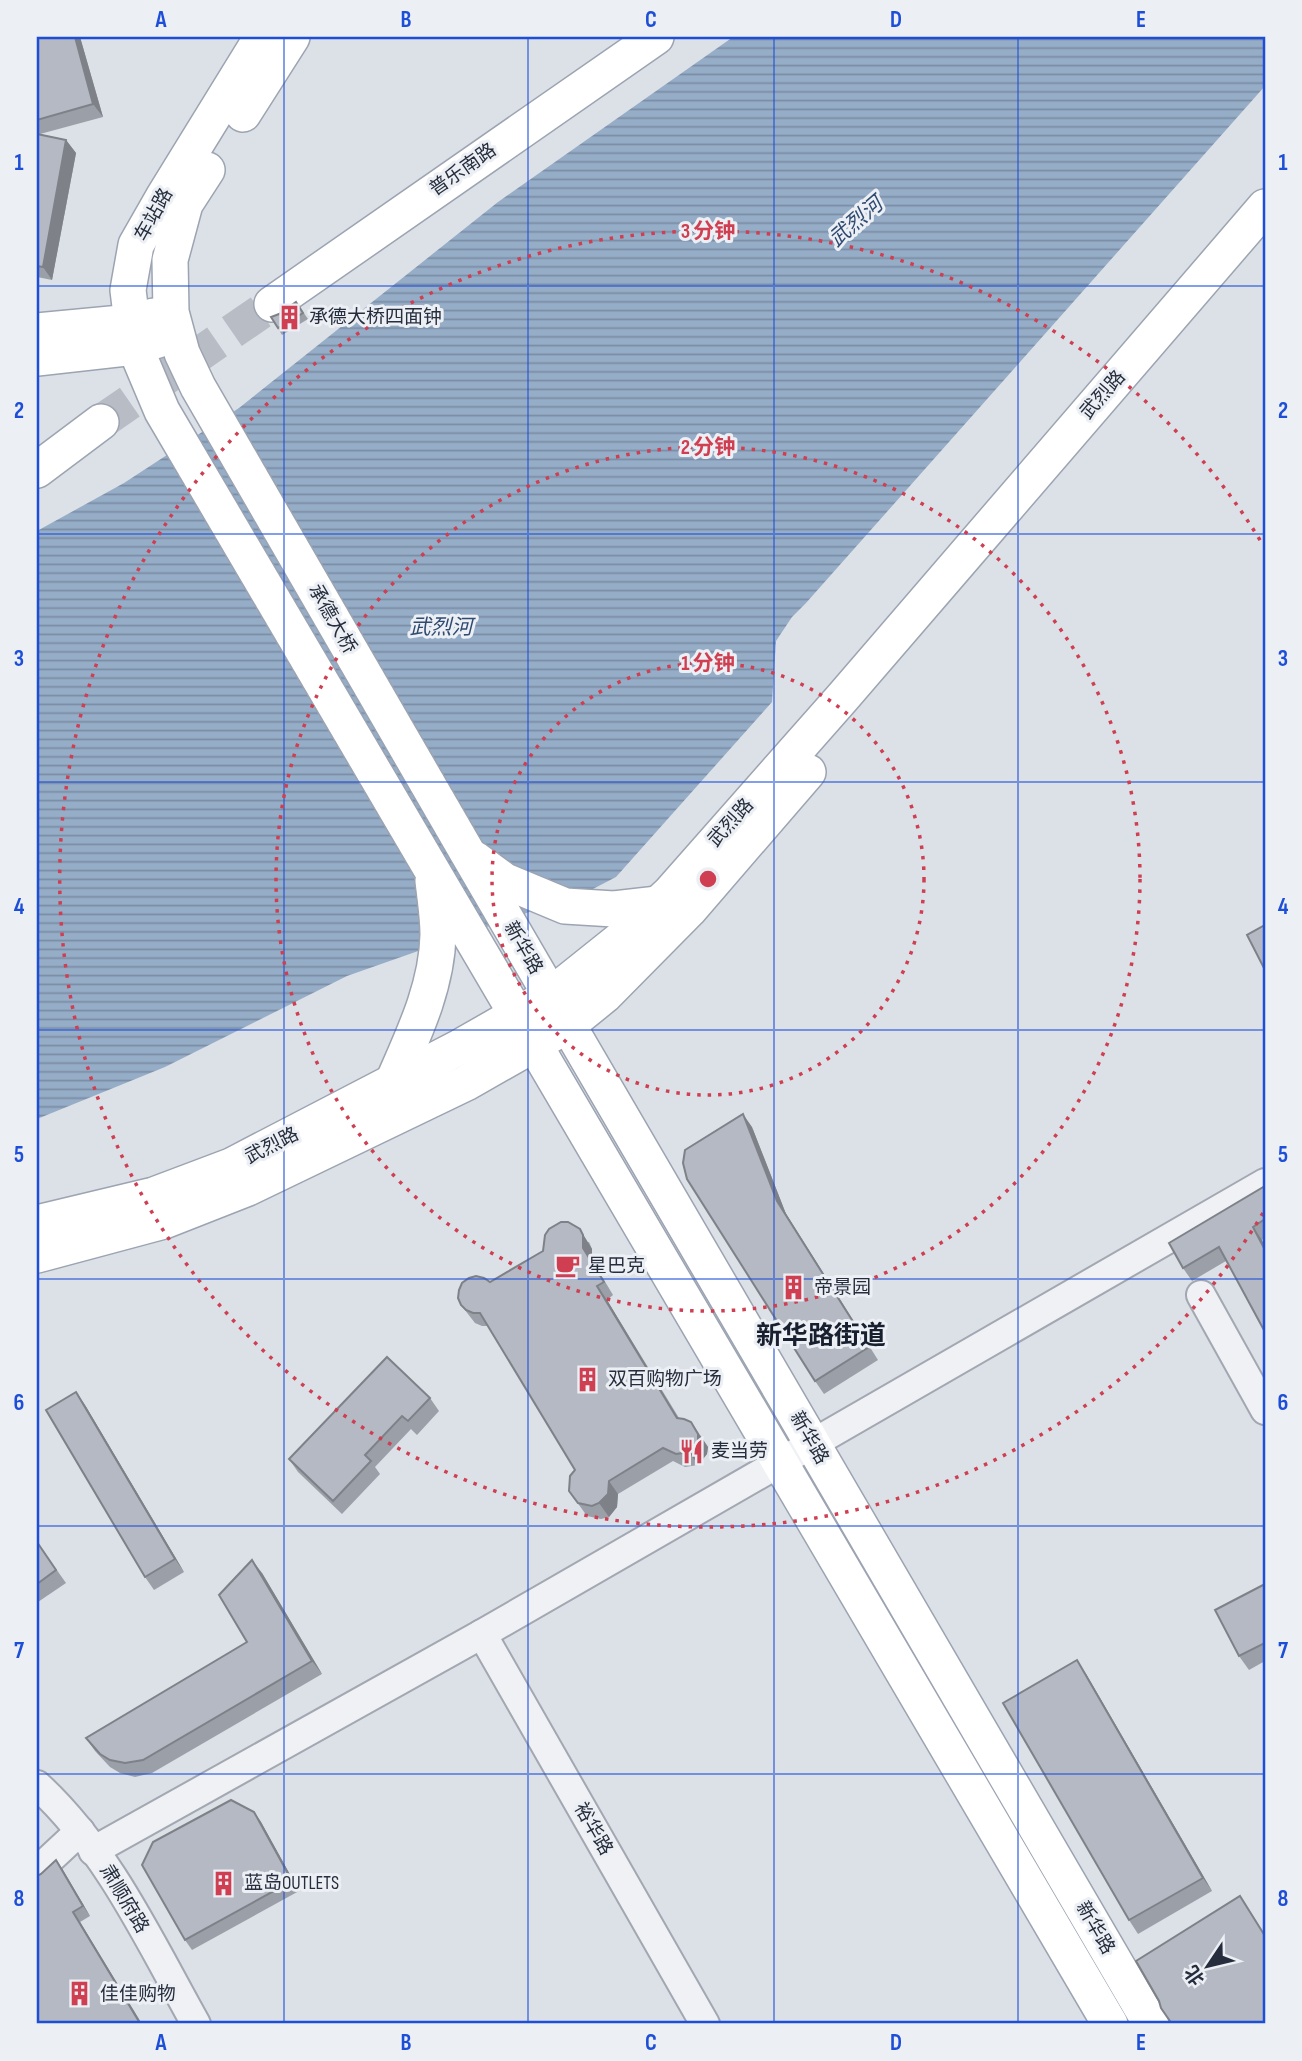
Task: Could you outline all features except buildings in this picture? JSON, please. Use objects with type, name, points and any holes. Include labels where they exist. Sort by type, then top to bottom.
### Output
[{"type":"main road","name":"车站路","points":[[262,37],[136,246],[128,290],[134,334],[162,411],[432,874]]},
{"type":"main road","name":"车站路","points":[[198,387],[182,353],[174,323],[170,260],[185,204],[292,37]]},
{"type":"main road","name":"普乐南路","points":[[619,37],[265,294],[656,37]]},
{"type":"main road","name":"武烈路","points":[[37,1255],[164,1221],[248,1188],[466,1083],[525,1030],[551,995],[621,939],[658,904],[843,697],[1265,207]]},
{"type":"main road","name":"武烈路","points":[[37,1223],[154,1195],[232,1166],[391,1084],[525,1030],[568,1025],[605,995],[689,911],[1265,242]]},
{"type":"main road","points":[[37,358],[174,323]]},
{"type":"main road","points":[[37,331],[134,334]]},
{"type":"main road","name":"承德大桥","points":[[198,387],[467,852]]},
{"type":"main road","points":[[37,442],[95,413],[37,470]]},
{"type":"main road","points":[[467,852],[505,881],[565,906],[614,909],[658,904]]},
{"type":"main road","name":"新华路","points":[[467,852],[1151,2024]]},
{"type":"main road","points":[[391,1084],[412,1039],[432,982],[438,934],[432,874]]},
{"type":"main road","name":"新华路","points":[[432,874],[1110,2024]]},
{"type":"street","points":[[37,1871],[86,1841],[482,1634],[1265,1183]]},
{"type":"street","points":[[1201,1295],[1263,1401]]},
{"type":"street","name":"裕华路","points":[[482,1634],[705,2024]]},
{"type":"street","name":"肃顺府路","points":[[37,1785],[86,1841],[119,1888],[196,2024]]},
{"type":"water","name":"武烈河","points":[[733,37],[1265,37],[1265,86],[792,617],[776,641],[772,702],[616,877],[589,891],[347,976],[165,1067],[37,1119],[37,531],[124,483],[239,408],[498,202]]},
{"type":"tunnel","points":[[101,422],[272,304]]},
{"type":"place","name":"承德大桥四面钟","points":[[289,317]]},
{"type":"place","name":"星巴克","points":[[568,1266]]},
{"type":"place","name":"帝景园","points":[[794,1287]]},
{"type":"place","name":"双百购物广场","points":[[588,1379]]},
{"type":"place","name":"麦当劳","points":[[691,1451]]},
{"type":"place","name":"蓝岛OUTLETS","points":[[224,1883]]},
{"type":"place","name":"佳佳购物","points":[[80,1994]]},
{"type":"district","name":"新华路街道","points":[[821,1336]]}]
